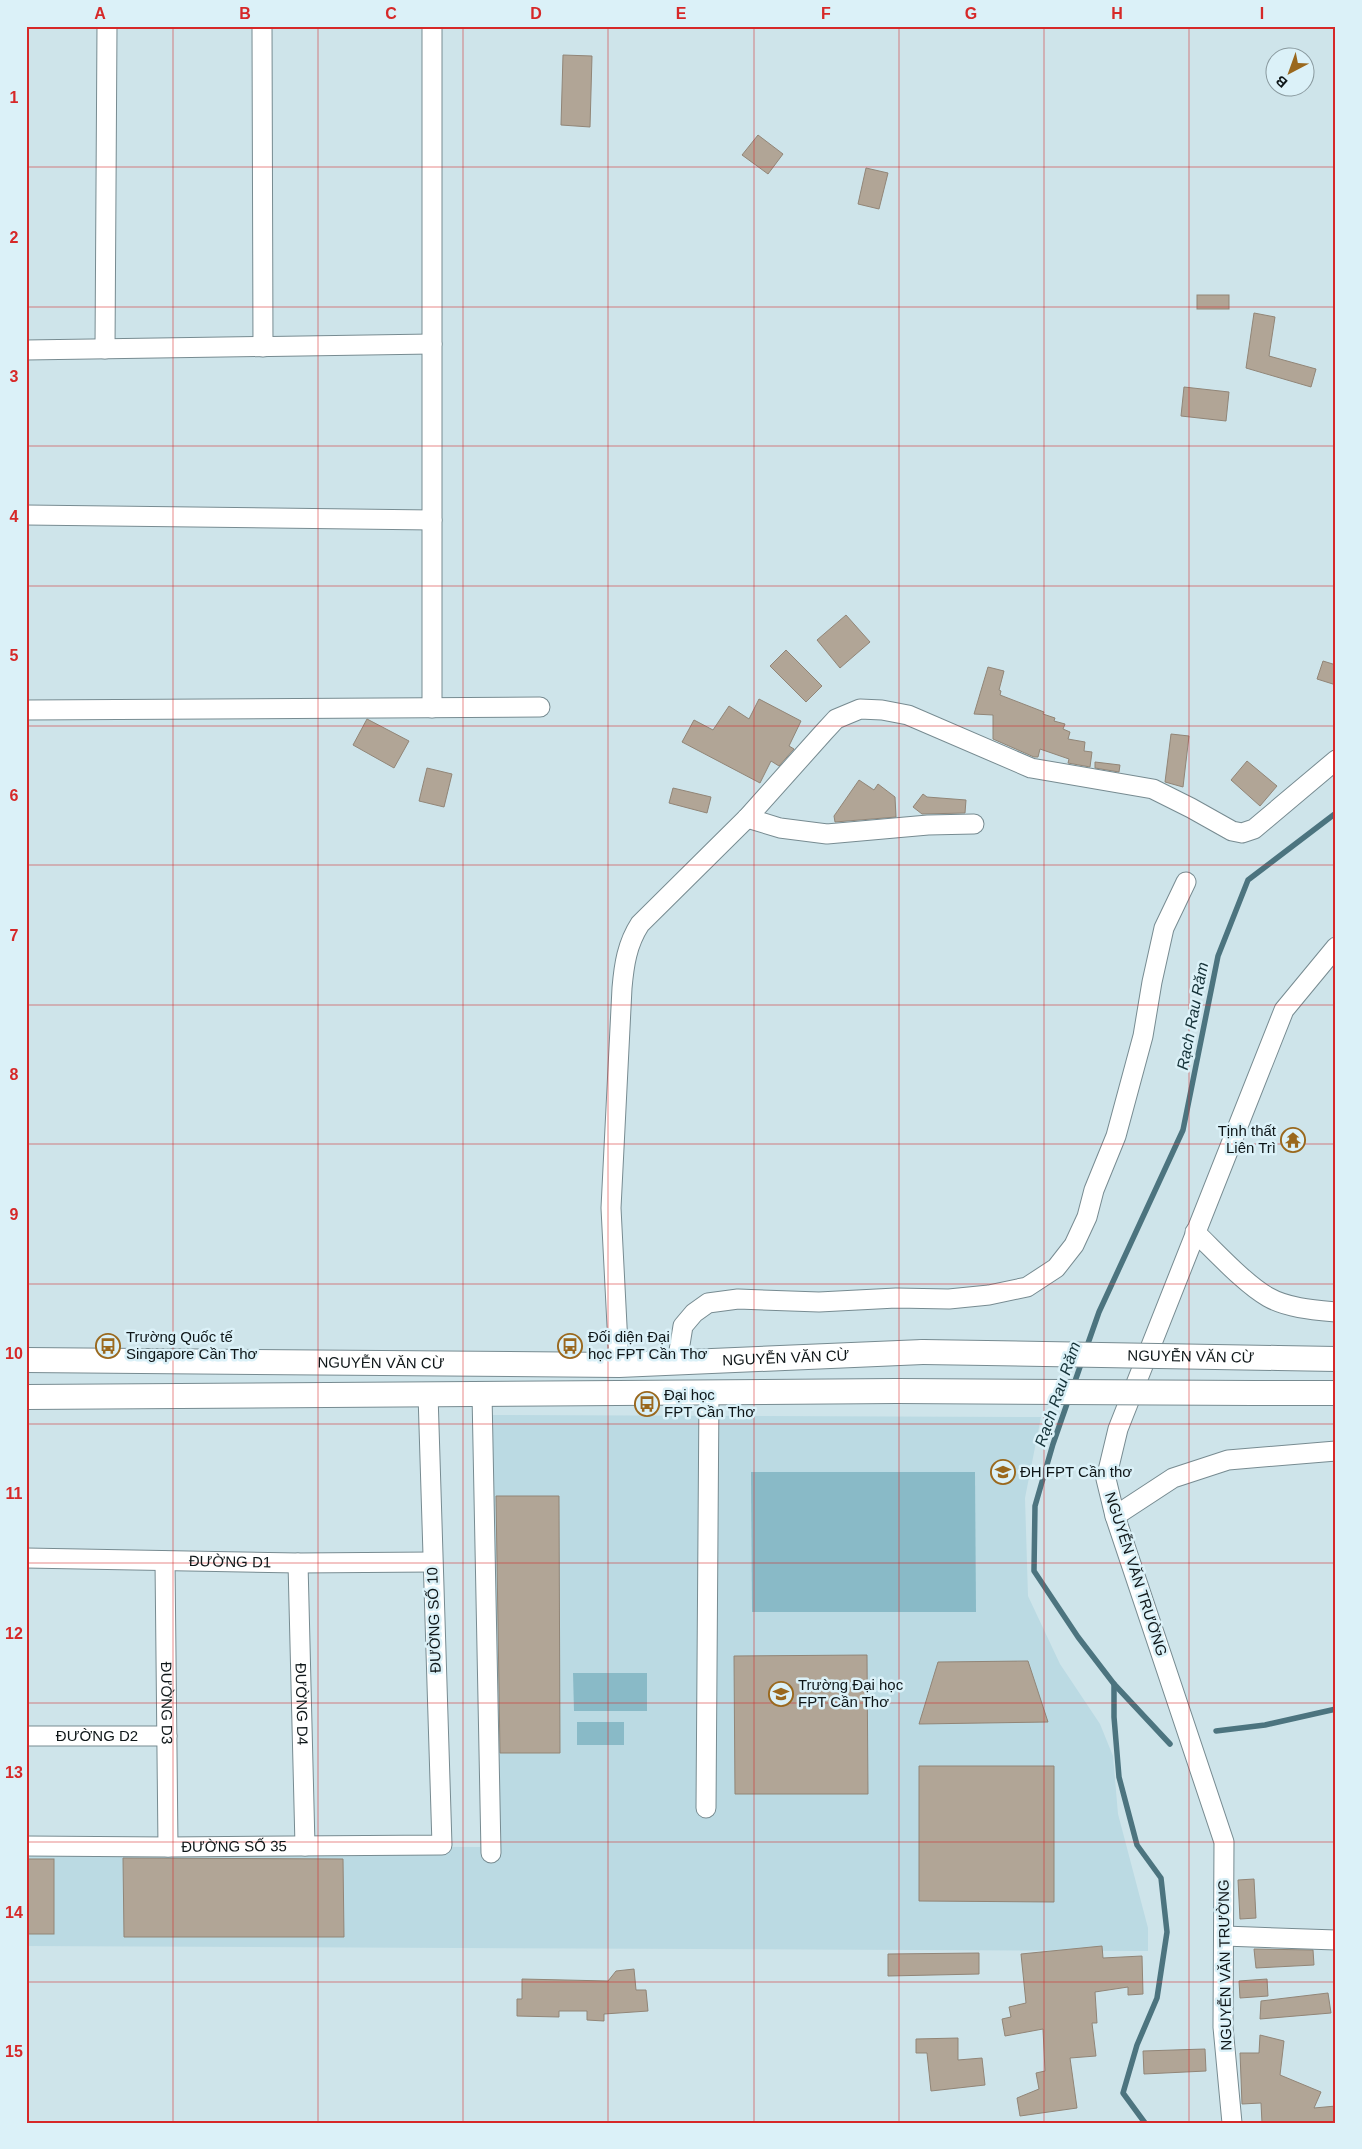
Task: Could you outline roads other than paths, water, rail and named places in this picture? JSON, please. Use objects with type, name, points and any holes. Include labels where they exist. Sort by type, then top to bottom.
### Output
[{"type":"main road","name":"NGUYỄN VĂN CỪ","points":[[26,1360],[619,1365],[923,1352],[1336,1359]]},
{"type":"main road","points":[[427,1364],[428,1394]]},
{"type":"main road","name":"NGUYỄN VĂN CỪ","points":[[26,1397],[897,1390],[1336,1393]]},
{"type":"street","points":[[105,349],[107,26]]},
{"type":"street","points":[[262,26],[263,347]]},
{"type":"street","points":[[432,26],[432,708]]},
{"type":"street","points":[[26,350],[432,344]]},
{"type":"street","points":[[26,515],[432,520]]},
{"type":"street","points":[[26,710],[540,707]]},
{"type":"street","points":[[619,1365],[611,1208],[622,988],[625,960],[633,934],[640,924],[747,818],[836,719],[860,709],[882,710],[908,715],[1031,768],[1153,789],[1232,831],[1242,833],[1254,829],[1336,760]]},
{"type":"street","points":[[747,818],[780,828],[828,834],[928,825],[974,824]]},
{"type":"street","points":[[677,1363],[683,1326],[694,1313],[708,1304],[738,1299],[819,1302],[896,1298],[948,1299],[989,1295],[1027,1287],[1056,1268],[1074,1245],[1087,1218],[1094,1190],[1116,1136],[1144,1036],[1152,982],[1164,928],[1186,882]]},
{"type":"street","name":"NGUYỄN VĂN TRƯỜNG","points":[[1232,2123],[1223,2027],[1224,1842],[1115,1516],[1106,1479],[1118,1429],[1284,1010],[1336,947]]},
{"type":"street","points":[[1195,1232],[1268,1297],[1298,1306],[1336,1312]]},
{"type":"street","points":[[706,1808],[709,1392]]},
{"type":"street","name":"ĐƯỜNG SỐ 10","points":[[428,1394],[442,1845]]},
{"type":"street","points":[[482,1394],[491,1853]]},
{"type":"street","points":[[1115,1516],[1173,1478],[1228,1460],[1336,1451]]},
{"type":"street","name":"ĐƯỜNG D1","points":[[26,1558],[298,1563],[432,1562]]},
{"type":"street","name":"ĐƯỜNG D3","points":[[165,1561],[168,1847]]},
{"type":"street","name":"ĐƯỜNG D4","points":[[298,1563],[305,1846]]},
{"type":"street","name":"ĐƯỜNG D2","points":[[26,1736],[167,1736]]},
{"type":"street","name":"ĐƯỜNG SỐ 35","points":[[26,1846],[442,1845]]},
{"type":"street","points":[[1224,1936],[1336,1940]]},
{"type":"waterway","name":"Rạch Rau Răm","points":[[1086,1349],[1099,1312],[1183,1130],[1218,956],[1248,880],[1336,813]]},
{"type":"waterway","name":"Rạch Rau Răm","points":[[1073,1387],[1082,1361]]},
{"type":"waterway","name":"Rạch Rau Răm","points":[[1069,1398],[1035,1506],[1034,1571],[1078,1637],[1114,1684],[1114,1717],[1119,1777],[1137,1845],[1161,1878],[1167,1932],[1157,1998],[1137,2045],[1123,2093],[1145,2123]]},
{"type":"waterway","points":[[1114,1684],[1170,1744]]},
{"type":"waterway","points":[[1216,1731],[1265,1725],[1336,1709]]},
{"type":"place","name":"Tịnh thất Liên Trì","points":[[1293,1140]]},
{"type":"place","name":"Trường Quốc tế Singapore Cần Thơ","points":[[108,1346]]},
{"type":"place","name":"Đối diện Đại học FPT Cần Thơ","points":[[570,1346]]},
{"type":"place","name":"Đại học FPT Cần Thơ","points":[[647,1404]]},
{"type":"place","name":"ĐH FPT Cần thơ","points":[[1003,1472]]},
{"type":"place","name":"Trường Đại học FPT Cần Thơ","points":[[781,1694]]}]
